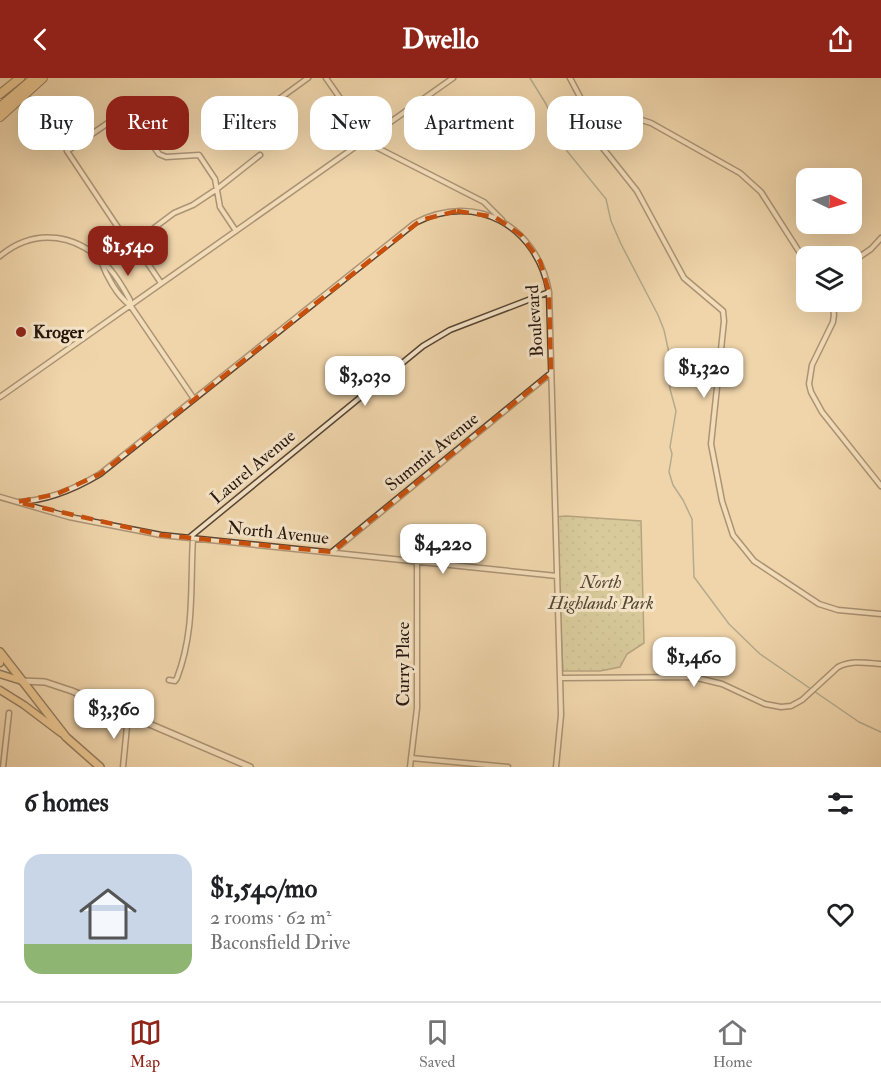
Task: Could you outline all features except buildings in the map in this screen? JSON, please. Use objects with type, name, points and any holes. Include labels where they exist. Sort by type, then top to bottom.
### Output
[{"type":"highway","points":[[0,94],[20,78]]},
{"type":"highway","points":[[0,107],[34,78]]},
{"type":"highway","points":[[0,117],[43,78]]},
{"type":"highway","points":[[1,653],[66,737],[100,767]]},
{"type":"main road","points":[[0,663],[1,653]]},
{"type":"main road","points":[[0,674],[22,681]]},
{"type":"main road","points":[[0,690],[66,737]]},
{"type":"street","points":[[283,96],[308,78]]},
{"type":"street","points":[[326,78],[339,96]]},
{"type":"street","points":[[392,121],[453,78]]},
{"type":"street","points":[[570,78],[580,96]]},
{"type":"street","points":[[161,283],[134,243],[125,238],[66,151],[127,110],[159,154],[166,156],[199,155],[215,179],[220,207],[236,231]]},
{"type":"street","points":[[643,120],[740,173],[761,192],[796,247]]},
{"type":"street","points":[[0,397],[351,150]]},
{"type":"street","points":[[382,150],[484,202],[503,220]]},
{"type":"street","points":[[604,150],[637,191],[684,278],[723,311],[724,321],[711,444],[722,501],[733,536],[762,568],[819,604],[838,610],[881,614]]},
{"type":"street","points":[[134,243],[174,213],[193,205],[217,189],[260,155]]},
{"type":"street","name":"Boulevard","points":[[17,502],[57,494],[89,481],[113,465],[415,223],[435,214],[457,211],[480,213],[503,220],[531,248],[543,269],[549,292],[561,715],[556,767]]},
{"type":"street","points":[[0,256],[25,241],[38,237],[51,237],[77,244],[101,261],[112,282],[194,399]]},
{"type":"street","points":[[862,255],[881,238]]},
{"type":"street","name":"Laurel Avenue","points":[[191,538],[423,346],[450,330],[549,292]]},
{"type":"street","points":[[834,312],[833,322],[812,365],[809,384],[811,392],[822,412],[881,486]]},
{"type":"street","name":"Summit Avenue","points":[[332,552],[551,373]]},
{"type":"street","name":"North Avenue","points":[[0,497],[69,517],[127,529],[191,538],[557,576]]},
{"type":"street","points":[[169,680],[175,681],[177,678],[191,628],[191,538]]},
{"type":"street","name":"Curry Place","points":[[410,767],[417,708],[417,561]]},
{"type":"street","points":[[560,678],[693,677],[722,684],[765,704],[791,706],[802,700],[843,664],[881,664]]},
{"type":"street","points":[[22,681],[55,685],[250,767]]},
{"type":"street","points":[[3,767],[9,713]]},
{"type":"street","points":[[123,767],[128,716]]},
{"type":"street","points":[[411,758],[457,765],[508,767]]},
{"type":"highlighted area","points":[[457,211],[495,217],[521,235],[540,261],[549,292],[551,373],[332,552],[161,535],[17,502],[57,494],[100,474],[421,220]]},
{"type":"green space","name":"North Highlands Park","points":[[555,517],[641,521],[644,643],[627,654],[620,667],[600,671],[563,671]]},
{"type":"waterway","points":[[530,78],[546,104],[567,151],[606,199],[611,221],[621,244],[664,330],[669,353],[670,389],[676,411],[670,447],[672,454],[669,472],[673,485],[692,519],[694,577],[729,624],[760,654],[859,722],[881,732]]},
{"type":"place","name":"Kroger","points":[[21,332]]}]
